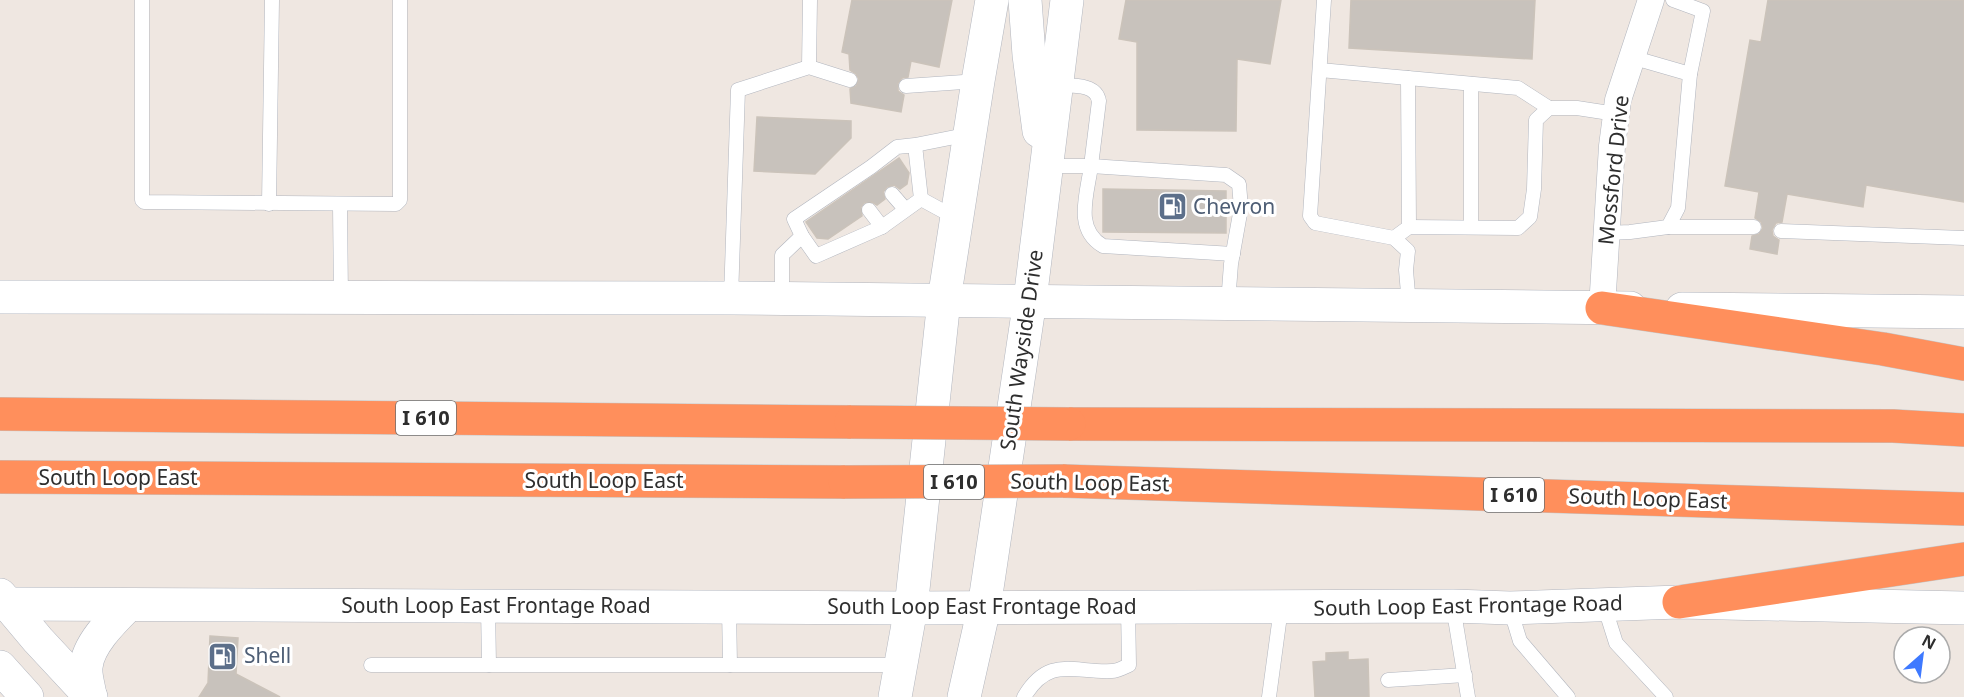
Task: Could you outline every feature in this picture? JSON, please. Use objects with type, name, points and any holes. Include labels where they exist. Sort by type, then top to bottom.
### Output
[{"type":"highway","points":[[1602,308],[1964,364]]},
{"type":"highway","name":"I 610","points":[[0,414],[1069,424],[1893,426],[1964,430]]},
{"type":"highway","name":"South Loop East","points":[[0,477],[845,482],[1063,481],[1964,509]]},
{"type":"highway","points":[[1679,602],[1964,559]]},
{"type":"main road","points":[[895,697],[911,608],[944,300],[992,0]]},
{"type":"main road","points":[[1025,0],[1029,55],[1045,172]]},
{"type":"main road","name":"South Wayside Drive","points":[[964,697],[984,608],[1030,300],[1066,0]]},
{"type":"main road","points":[[0,297],[782,298],[1964,312]]},
{"type":"main road","points":[[3,601],[90,697]]},
{"type":"main road","name":"South Loop East Frontage Road","points":[[3,601],[128,605],[911,608],[1453,606],[1510,608],[1679,602],[1964,608]]},
{"type":"main road","points":[[90,697],[86,667],[92,650],[110,624],[128,605]]},
{"type":"main road","points":[[0,667],[27,697]]},
{"type":"street","name":"Mossford Drive","points":[[1602,308],[1618,100],[1652,0]]},
{"type":"lane","points":[[142,0],[142,200],[147,203],[340,205],[399,204],[400,0]]},
{"type":"lane","points":[[269,204],[272,0]]},
{"type":"lane","points":[[810,0],[810,67]]},
{"type":"lane","points":[[1324,0],[1310,216],[1315,223],[1394,238],[1408,251],[1406,270],[1409,305]]},
{"type":"lane","points":[[1668,227],[1678,208],[1690,74],[1703,11],[1673,0]]},
{"type":"lane","points":[[1631,57],[1690,74]]},
{"type":"lane","points":[[731,298],[738,90],[810,67],[850,80]]},
{"type":"lane","points":[[1320,70],[1518,88],[1549,108],[1577,108],[1616,114]]},
{"type":"lane","points":[[1407,78],[1409,227]]},
{"type":"lane","points":[[906,87],[978,81]]},
{"type":"lane","points":[[1470,227],[1471,84]]},
{"type":"lane","points":[[1056,85],[1085,88],[1098,94],[1084,218],[1087,231],[1093,240],[1103,246],[1233,254]]},
{"type":"lane","points":[[1394,238],[1409,227],[1518,228],[1530,217],[1534,189],[1536,120],[1549,108]]},
{"type":"lane","points":[[921,199],[882,226],[848,234],[816,256],[802,236],[794,219],[826,203],[874,170],[897,147],[970,134]]},
{"type":"lane","points":[[915,145],[921,199]]},
{"type":"lane","points":[[1045,172],[1091,166],[1226,175],[1234,179],[1239,184],[1241,208],[1228,303]]},
{"type":"lane","points":[[892,194],[905,209]]},
{"type":"lane","points":[[921,199],[957,218]]},
{"type":"lane","points":[[340,205],[341,298]]},
{"type":"lane","points":[[869,210],[882,226]]},
{"type":"lane","points":[[1607,232],[1630,232],[1668,227],[1754,227]]},
{"type":"lane","points":[[1780,231],[1964,238]]},
{"type":"lane","points":[[782,298],[782,255],[802,236]]},
{"type":"lane","points":[[1604,605],[1616,643],[1666,697]]},
{"type":"lane","points":[[488,606],[489,665]]},
{"type":"lane","points":[[1453,606],[1468,697]]},
{"type":"lane","points":[[729,607],[730,665]]},
{"type":"lane","points":[[1024,697],[1047,672],[1065,669],[1114,671],[1129,665],[1128,607]]},
{"type":"lane","points":[[1269,697],[1281,608]]},
{"type":"lane","points":[[1510,608],[1520,641],[1568,697]]},
{"type":"lane","points":[[371,665],[899,665]]},
{"type":"lane","points":[[1388,680],[1465,675]]},
{"type":"building","points":[[852,0],[952,0],[939,67],[911,61],[908,77],[902,78],[898,83],[898,91],[904,95],[901,112],[851,103],[850,89],[856,86],[859,79],[850,70],[849,54],[842,52]]},
{"type":"building","points":[[1126,0],[1281,0],[1270,64],[1237,59],[1236,131],[1137,130],[1137,42],[1119,39]]},
{"type":"building","points":[[1351,0],[1535,0],[1532,59],[1349,48]]},
{"type":"building","points":[[1768,0],[1964,0],[1964,202],[1866,185],[1863,207],[1787,194],[1782,222],[1776,223],[1772,230],[1773,236],[1779,240],[1777,254],[1750,249],[1752,236],[1759,234],[1763,228],[1761,222],[1755,218],[1759,192],[1725,186],[1750,40],[1761,42]]},
{"type":"building","points":[[757,117],[851,121],[851,138],[815,174],[754,171]]},
{"type":"building","points":[[899,158],[909,173],[907,184],[900,189],[894,185],[887,187],[883,192],[885,199],[877,205],[872,202],[864,203],[861,207],[862,216],[828,239],[817,238],[806,222]]},
{"type":"building","points":[[1103,189],[1226,191],[1226,233],[1103,232]]},
{"type":"building","name":"Shell","points":[[210,636],[238,638],[236,674],[280,697],[199,697],[208,683]]},
{"type":"building","points":[[1348,652],[1348,660],[1368,659],[1369,697],[1315,697],[1313,662],[1326,661],[1326,653]]},
{"type":"place","name":"Chevron","points":[[1172,207]]},
{"type":"place","name":"Shell","points":[[223,656]]}]
